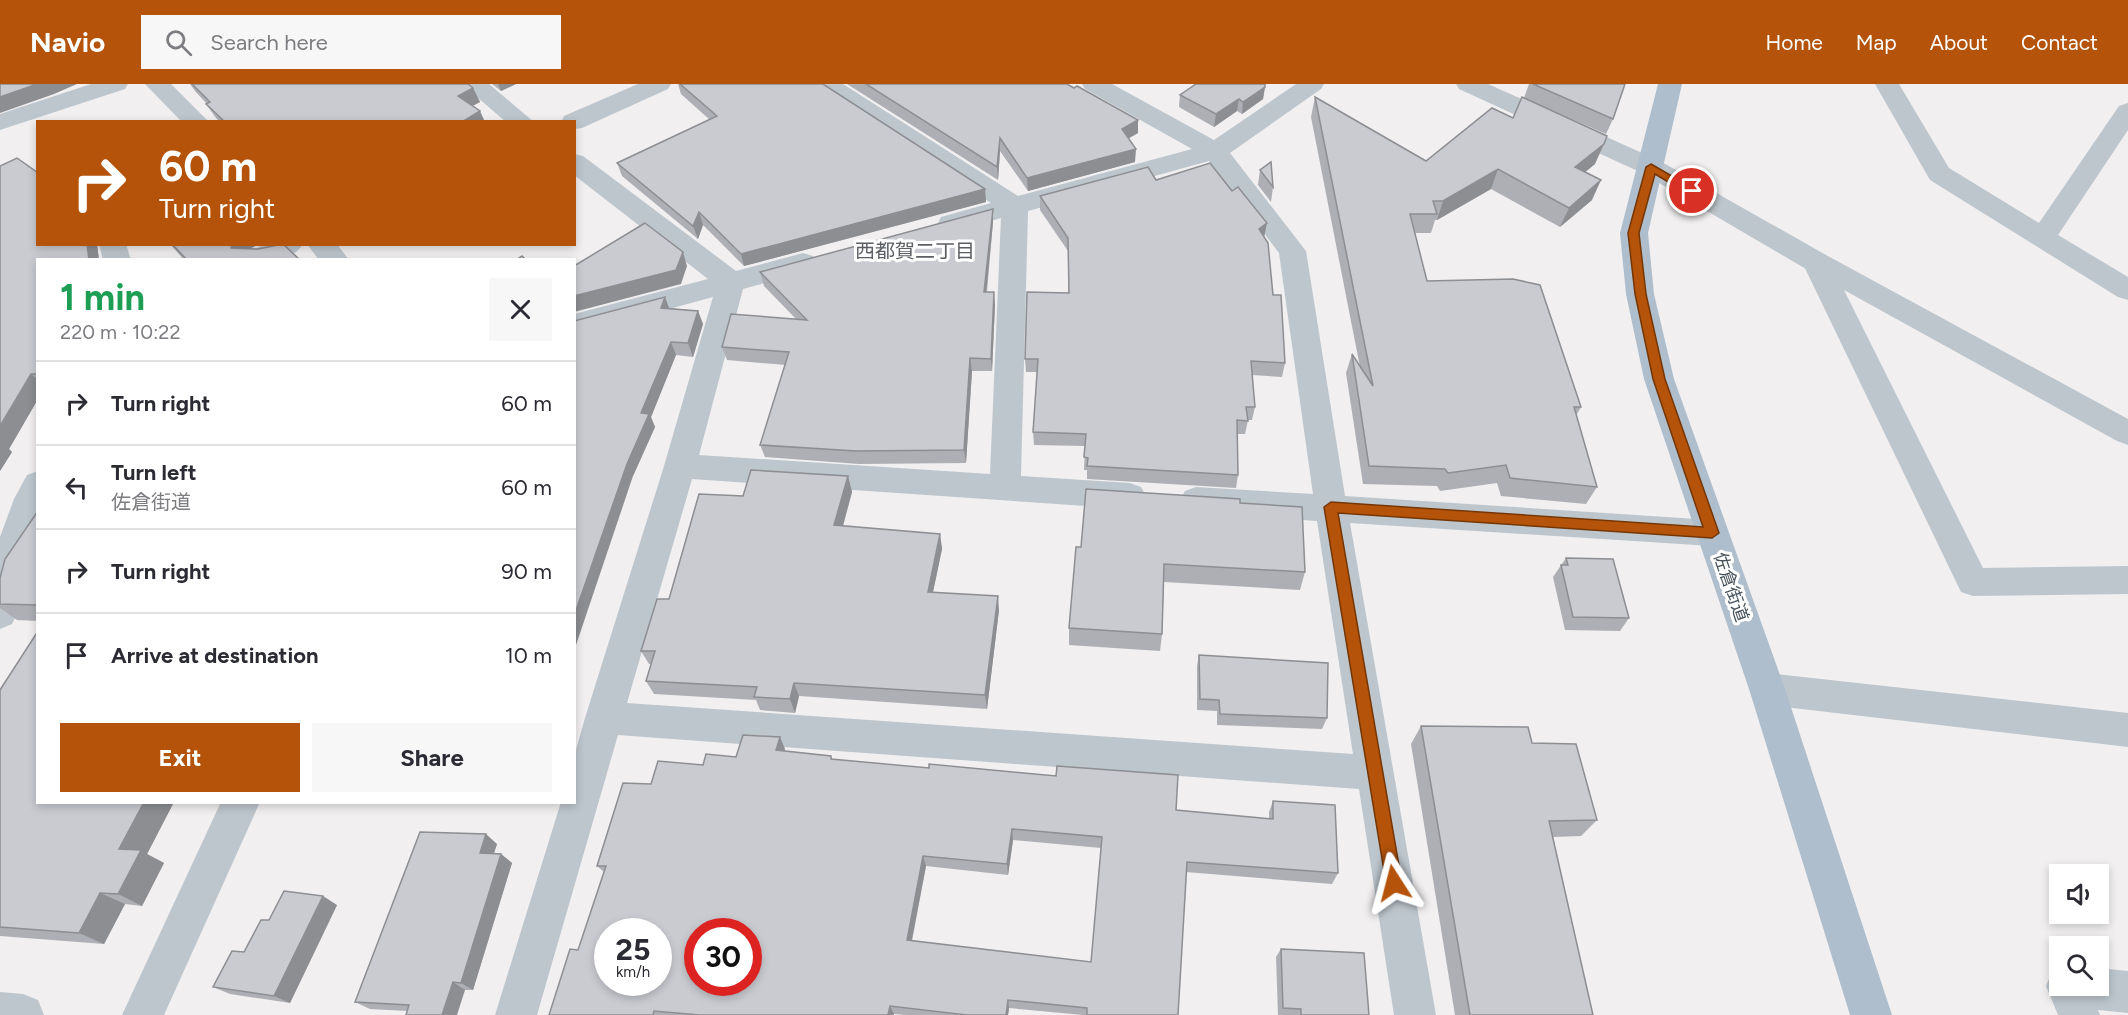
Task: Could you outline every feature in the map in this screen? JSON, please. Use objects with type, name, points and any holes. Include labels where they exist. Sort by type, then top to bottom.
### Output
[{"type":"main road","name":"佐倉街道","points":[[1670,84],[1634,233],[1640,294],[1659,379],[1767,689],[1871,1015]]},
{"type":"street","points":[[0,122],[116,84]]},
{"type":"street","points":[[157,84],[195,120]]},
{"type":"street","points":[[474,84],[519,120]]},
{"type":"street","points":[[576,121],[658,84]]},
{"type":"street","points":[[826,84],[1015,206]]},
{"type":"street","points":[[1094,84],[1215,151],[1292,251],[1331,507],[1415,1015]]},
{"type":"street","points":[[924,230],[1215,151],[1312,84]]},
{"type":"street","points":[[1468,84],[1651,167],[1816,262],[2128,433]]},
{"type":"street","points":[[1887,84],[1939,174],[2128,290]]},
{"type":"street","points":[[2043,237],[2128,111]]},
{"type":"street","points":[[576,164],[731,282]]},
{"type":"street","points":[[1005,489],[1015,206]]},
{"type":"street","points":[[260,258],[286,246]]},
{"type":"street","points":[[322,246],[334,258]]},
{"type":"street","points":[[576,324],[822,258]]},
{"type":"street","points":[[1816,262],[1973,582],[2128,580]]},
{"type":"street","points":[[516,1015],[680,466],[731,282]]},
{"type":"street","points":[[680,466],[1005,489],[1331,507],[1712,533]]},
{"type":"street","points":[[0,614],[18,533],[34,496]]},
{"type":"street","points":[[1767,689],[2128,730]]},
{"type":"street","points":[[603,718],[1376,774]]},
{"type":"street","points":[[143,1015],[240,804]]},
{"type":"street","points":[[2079,1015],[2067,986],[2128,992]]},
{"type":"street","points":[[0,1013],[23,1015]]},
{"type":"building","points":[[0,84],[37,84],[0,97]]},
{"type":"building","points":[[192,84],[468,84],[473,88],[458,96],[480,111],[465,120],[223,120],[206,104],[210,102]]},
{"type":"building","points":[[680,84],[823,84],[985,189],[741,254],[699,212],[693,226],[617,163],[717,116]]},
{"type":"building","points":[[866,84],[1067,84],[1074,88],[1077,86],[1138,120],[1122,129],[1136,149],[1027,178],[1000,138],[997,167]]},
{"type":"building","points":[[1196,84],[1265,84],[1265,87],[1243,102],[1239,99],[1216,114],[1180,95]]},
{"type":"building","points":[[1533,84],[1625,84],[1613,119]]},
{"type":"building","points":[[1315,97],[1426,161],[1492,108],[1513,118],[1522,97],[1607,136],[1604,144],[1575,167],[1601,180],[1569,208],[1498,169],[1443,201],[1433,201],[1437,214],[1410,214],[1427,281],[1513,279],[1540,285],[1581,407],[1574,407],[1597,487],[1510,478],[1506,465],[1448,473],[1445,469],[1369,466],[1352,354],[1373,386]]},
{"type":"building","points":[[17,158],[36,172],[36,246],[87,246],[89,258],[36,258],[36,374],[31,374],[0,426],[0,166]]},
{"type":"building","points":[[1271,162],[1273,187],[1260,170]]},
{"type":"building","points":[[1210,163],[1232,191],[1238,187],[1267,223],[1259,229],[1268,243],[1273,295],[1281,295],[1285,363],[1251,361],[1255,407],[1246,407],[1248,421],[1237,420],[1238,475],[1087,466],[1088,458],[1084,457],[1086,434],[1033,432],[1038,359],[1025,359],[1027,292],[1069,293],[1068,238],[1040,196],[1148,167],[1156,180]]},
{"type":"building","points":[[993,209],[984,292],[994,292],[991,359],[970,358],[964,450],[856,451],[760,445],[789,352],[722,347],[731,314],[807,320],[760,272]]},
{"type":"building","points":[[645,223],[683,252],[676,270],[576,295],[576,265]]},
{"type":"building","points":[[174,246],[232,246],[231,248],[258,249],[285,246],[298,258],[185,258]]},
{"type":"building","points":[[665,297],[661,308],[698,311],[688,343],[671,342],[641,413],[649,414],[627,464],[576,610],[576,320]]},
{"type":"building","points":[[751,470],[848,476],[834,525],[940,534],[928,592],[998,596],[985,695],[794,683],[790,699],[754,697],[757,687],[646,681],[655,651],[641,651],[657,599],[669,599],[699,494],[743,496]]},
{"type":"building","points":[[1086,489],[1240,499],[1240,503],[1302,507],[1305,572],[1164,564],[1162,634],[1069,628],[1076,547],[1081,547]]},
{"type":"building","points":[[36,514],[36,605],[0,604],[0,578],[5,559]]},
{"type":"building","points":[[1566,558],[1613,559],[1629,618],[1573,617],[1561,565],[1568,565]]},
{"type":"building","points":[[36,634],[36,804],[143,804],[119,849],[141,850],[118,894],[100,893],[79,933],[0,927],[0,690]]},
{"type":"building","points":[[1199,655],[1328,663],[1327,718],[1220,714],[1219,700],[1200,699]]},
{"type":"building","points":[[1421,726],[1528,727],[1532,743],[1576,744],[1597,820],[1549,821],[1593,1015],[1470,1015]]},
{"type":"building","points":[[743,735],[780,737],[776,750],[831,756],[831,759],[929,768],[929,764],[1056,776],[1057,766],[1178,775],[1176,810],[1273,819],[1273,801],[1335,805],[1338,873],[1187,862],[1178,1015],[1087,1015],[1087,1008],[1008,1000],[1006,1015],[967,1015],[890,1006],[888,1015],[700,1015],[654,1011],[653,1015],[549,1015],[570,949],[578,950],[606,866],[597,866],[623,783],[651,784],[658,761],[703,765],[706,754],[736,757]],"holes":[[[1012,829],[1102,837],[1091,962],[907,940],[923,856],[1007,864]]]},
{"type":"building","points":[[420,832],[486,834],[480,853],[501,854],[461,983],[453,982],[442,1015],[406,1015],[409,1005],[355,1002]]},
{"type":"building","points":[[284,891],[323,896],[274,996],[213,987],[232,951],[244,952],[261,920],[269,920]]},
{"type":"building","points":[[1281,949],[1364,953],[1369,1015],[1301,1015],[1301,1009],[1283,1008]]},
{"type":"district","name":"西都賀二丁目","points":[[915,251]]},
{"type":"route","points":[[1394,883],[1331,507],[1712,533],[1659,379],[1640,294],[1634,233],[1651,167],[1692,191]]}]
